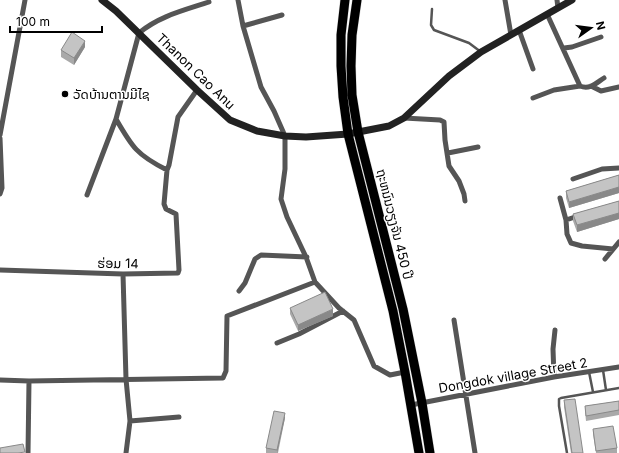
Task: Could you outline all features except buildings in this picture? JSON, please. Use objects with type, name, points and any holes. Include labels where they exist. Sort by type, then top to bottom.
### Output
[{"type":"highway","name":"ຖະຫນົນວຽງຈັນ 450 ປີ","points":[[345,0],[341,35],[341,66],[348,134],[393,311],[419,453]]},
{"type":"highway","name":"ຖະຫນົນວຽງຈັນ 450 ປີ","points":[[357,0],[352,35],[350,66],[352,96],[358,132],[404,309],[430,453]]},
{"type":"street","points":[[0,135],[25,0]]},
{"type":"street","name":"Thanon Cao Anu","points":[[102,0],[116,11],[230,120],[257,131],[285,136],[348,134],[389,126],[404,118],[449,76],[481,52],[562,4],[572,0]]},
{"type":"street","points":[[238,0],[243,26],[261,87],[285,136],[285,169],[281,199],[287,217],[307,257],[315,282],[343,311],[354,320],[374,366],[390,375],[405,372]]},
{"type":"street","points":[[505,0],[511,35]]},
{"type":"street","points":[[557,0],[562,4]]},
{"type":"street","points":[[87,195],[116,120],[139,33],[148,25],[161,18],[209,2]]},
{"type":"street","points":[[547,14],[564,48],[580,86]]},
{"type":"street","points":[[243,26],[282,15]]},
{"type":"street","points":[[519,30],[532,69]]},
{"type":"street","points":[[564,48],[572,47],[601,37]]},
{"type":"street","points":[[533,98],[554,90],[580,86],[586,88],[604,78]]},
{"type":"street","points":[[591,86],[601,91],[619,87]]},
{"type":"street","points":[[116,120],[131,144],[140,154],[151,162],[167,170],[178,117],[197,90]]},
{"type":"street","points":[[404,118],[440,120],[444,122],[449,166],[459,181],[465,201]]},
{"type":"street","points":[[0,138],[2,188],[0,194]]},
{"type":"street","points":[[448,153],[478,147]]},
{"type":"street","points":[[573,179],[602,169],[619,168]]},
{"type":"street","name":"ຮ່ອມ 14","points":[[0,270],[123,274],[178,273],[180,270],[176,214],[166,209],[164,204],[167,170]]},
{"type":"street","points":[[560,198],[566,220],[567,234],[571,243],[582,246],[613,249]]},
{"type":"street","points":[[566,220],[581,215]]},
{"type":"street","points":[[605,260],[619,242]]},
{"type":"street","points":[[239,291],[245,283],[254,259],[261,255],[307,257]]},
{"type":"street","points":[[123,274],[126,380],[130,421],[126,453]]},
{"type":"street","points":[[0,380],[223,378],[226,372],[227,316],[315,282]]},
{"type":"street","points":[[277,343],[299,334],[343,311]]},
{"type":"street","points":[[454,320],[475,453]]},
{"type":"street","points":[[554,377],[553,349],[555,330]]},
{"type":"street","name":"Dongdok village Street 2","points":[[411,405],[466,393],[619,367]]},
{"type":"street","points":[[28,453],[29,380]]},
{"type":"street","points":[[130,421],[179,418]]},
{"type":"lane","points":[[432,9],[431,25],[434,30],[469,43],[481,52]]},
{"type":"lane","points":[[604,370],[606,390]]},
{"type":"lane","points":[[588,372],[593,392]]},
{"type":"lane","points":[[567,453],[559,399],[619,388]]},
{"type":"place","name":"ວັດບ້ານຕານມີໄຊ","points":[[65,94]]}]
